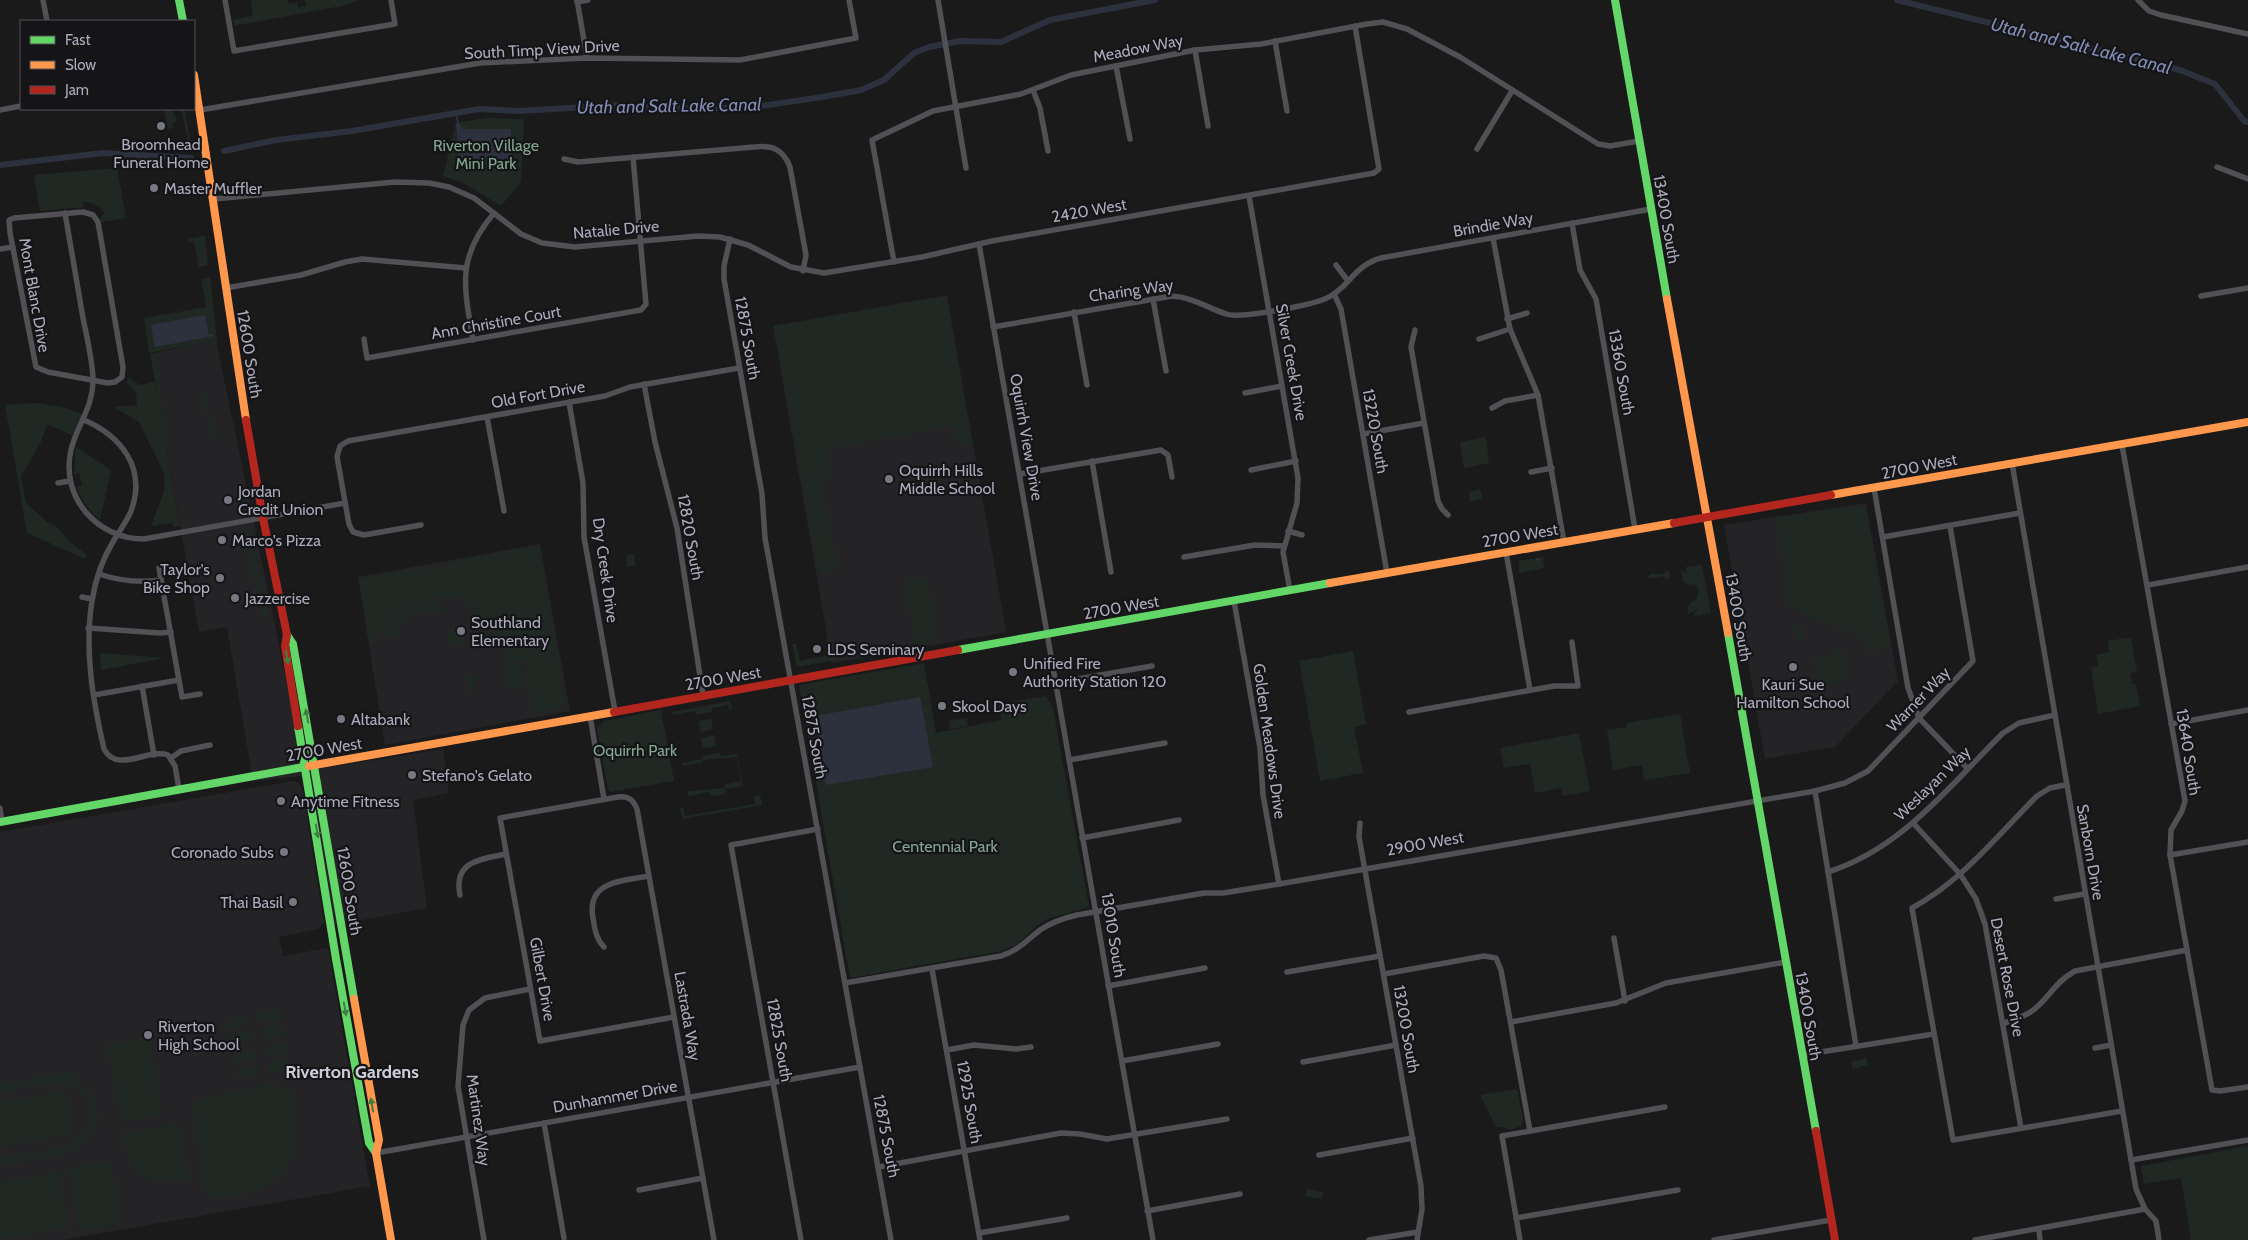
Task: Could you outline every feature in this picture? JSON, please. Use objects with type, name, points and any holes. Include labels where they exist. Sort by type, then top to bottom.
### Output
[{"type":"main road","points":[[179,0],[183,20]]},
{"type":"main road","name":"13400 South","points":[[1615,0],[1692,443],[1758,799],[1835,1240]]},
{"type":"main road","name":"12600 South","points":[[195,82],[214,199],[232,335],[263,518],[287,636],[285,646],[332,933],[369,1143],[376,1153]]},
{"type":"main road","name":"2700 West","points":[[1,822],[315,764],[1387,573],[2248,422]]},
{"type":"main road","name":"12600 South","points":[[287,636],[293,644],[315,764],[352,991],[379,1140],[376,1153],[391,1240]]},
{"type":"main road","points":[[332,933],[338,937],[346,986],[352,991]]},
{"type":"street","points":[[43,0],[47,20]]},
{"type":"street","points":[[225,0],[234,51],[395,24],[391,0]]},
{"type":"street","points":[[587,58],[577,1],[588,0]]},
{"type":"street","name":"South Timp View Drive","points":[[200,110],[480,63],[587,58],[740,60],[856,38],[850,0]]},
{"type":"street","points":[[938,0],[966,168]]},
{"type":"street","points":[[2138,0],[2149,10],[2161,15],[2248,34]]},
{"type":"street","name":"Meadow Way","points":[[894,262],[872,140],[928,113],[1033,90],[1062,78],[1195,50],[1275,41],[1383,22],[1399,26],[1460,57],[1598,144],[1606,146],[1639,141]]},
{"type":"street","name":"2420 West","points":[[803,270],[832,273],[979,244],[1367,176],[1379,169],[1354,26]]},
{"type":"street","points":[[1275,41],[1287,112]]},
{"type":"street","points":[[1195,50],[1208,126]]},
{"type":"street","points":[[1116,66],[1130,139]]},
{"type":"street","points":[[1033,90],[1043,119],[1048,151]]},
{"type":"street","points":[[1477,150],[1512,91]]},
{"type":"street","points":[[0,110],[20,106]]},
{"type":"street","points":[[564,159],[578,162],[764,146],[775,148],[784,154],[790,167],[806,254],[803,270]]},
{"type":"street","points":[[633,157],[640,241]]},
{"type":"street","points":[[2217,167],[2248,179]]},
{"type":"street","name":"Natalie Drive","points":[[214,199],[418,181],[440,184],[474,198],[521,234],[552,245],[575,247],[698,236],[730,239],[748,245],[791,268],[803,270]]},
{"type":"street","name":"Silver Creek Drive","points":[[1249,196],[1296,462],[1299,497],[1284,546],[1290,591]]},
{"type":"street","name":"Brindie Way","points":[[1269,311],[1318,302],[1334,294],[1362,266],[1381,258],[1651,209]]},
{"type":"street","points":[[65,213],[93,380],[91,399],[71,448],[70,481],[73,492],[84,512],[102,528],[131,538],[150,538],[345,503],[349,524],[353,532],[364,535],[421,525]]},
{"type":"street","name":"Mont Blanc Drive","points":[[65,213],[91,213],[98,222],[124,370],[122,377],[115,382],[48,372],[36,367],[9,220],[65,213]]},
{"type":"street","points":[[473,340],[466,296],[466,268],[475,238],[494,213]]},
{"type":"street","name":"13360 South","points":[[1572,224],[1580,270],[1596,299],[1635,529]]},
{"type":"street","points":[[1493,238],[1507,319],[1538,395],[1564,542]]},
{"type":"street","name":"12875 South","points":[[730,239],[723,272],[762,494],[764,528],[891,1240]]},
{"type":"street","name":"Ann Christine Court","points":[[364,339],[367,358],[638,311],[646,304],[640,241]]},
{"type":"street","name":"Oquirrh View Drive","points":[[979,244],[1048,634]]},
{"type":"street","points":[[0,249],[13,247]]},
{"type":"street","points":[[226,288],[301,275],[362,259],[466,268]]},
{"type":"street","points":[[1336,265],[1348,281]]},
{"type":"street","points":[[2201,296],[2248,288]]},
{"type":"street","name":"13220 South","points":[[1334,294],[1341,309],[1387,573]]},
{"type":"street","name":"Charing Way","points":[[994,327],[1172,296],[1184,297],[1234,316],[1269,311]]},
{"type":"street","points":[[1153,298],[1166,371]]},
{"type":"street","points":[[1074,312],[1087,385]]},
{"type":"street","points":[[1507,319],[1527,313]]},
{"type":"street","points":[[1479,339],[1510,329]]},
{"type":"street","points":[[1415,330],[1411,338],[1411,347],[1424,423],[1438,501],[1448,515]]},
{"type":"street","name":"Old Fort Drive","points":[[345,503],[337,457],[340,446],[348,441],[605,396],[644,384],[739,368]]},
{"type":"street","name":"12820 South","points":[[644,384],[655,442],[678,528],[704,695]]},
{"type":"street","points":[[1245,393],[1282,386]]},
{"type":"street","points":[[1492,408],[1505,401],[1538,395]]},
{"type":"street","name":"Dry Creek Drive","points":[[569,402],[583,483],[584,537],[615,711]]},
{"type":"street","points":[[487,417],[504,511]]},
{"type":"street","points":[[84,420],[106,431],[117,440],[133,466],[136,481],[133,504],[108,552],[100,574],[92,599],[88,628],[88,654],[104,749],[108,756],[120,760],[164,754],[171,758],[175,766],[179,789]]},
{"type":"street","points":[[1363,434],[1424,423]]},
{"type":"street","name":"13640 South","points":[[2122,445],[2185,801],[2182,811],[2171,830],[2170,855],[2212,1090],[2220,1091],[2248,1086]]},
{"type":"street","points":[[1020,474],[1161,450],[1168,455],[1172,477]]},
{"type":"street","points":[[1092,461],[1111,572]]},
{"type":"street","points":[[1251,470],[1296,462]]},
{"type":"street","name":"Sanborn Drive","points":[[2012,463],[2065,784],[2136,1188],[2145,1209],[2156,1221],[2159,1240]]},
{"type":"street","points":[[1530,472],[1552,468]]},
{"type":"street","points":[[58,484],[70,481]]},
{"type":"street","points":[[1874,488],[1908,688],[1919,718],[1967,768]]},
{"type":"street","points":[[1883,537],[2020,513]]},
{"type":"street","name":"Warner Way","points":[[1758,799],[1815,791],[1845,783],[1868,771],[1973,660],[1950,526]]},
{"type":"street","points":[[1288,531],[1302,536]]},
{"type":"street","points":[[1184,558],[1255,545],[1284,546]]},
{"type":"street","points":[[1506,552],[1530,690]]},
{"type":"street","points":[[160,568],[182,697],[200,694]]},
{"type":"street","points":[[2148,585],[2248,568]]},
{"type":"street","points":[[100,574],[124,581],[145,582],[162,580]]},
{"type":"street","points":[[82,596],[92,599]]},
{"type":"street","name":"Golden Meadows Drive","points":[[1234,601],[1260,748],[1263,795],[1279,884]]},
{"type":"street","points":[[88,628],[160,633],[171,632]]},
{"type":"street","name":"13010 South","points":[[1048,634],[1153,1240]]},
{"type":"street","points":[[1409,712],[1554,686],[1578,686],[1572,642]]},
{"type":"street","points":[[1055,683],[1152,666]]},
{"type":"street","points":[[94,695],[179,680]]},
{"type":"street","points":[[142,686],[154,755]]},
{"type":"street","points":[[2171,724],[2248,710]]},
{"type":"street","name":"Weslayan Way","points":[[1828,872],[1874,852],[1914,824],[2003,733],[2019,723],[2055,715]]},
{"type":"street","points":[[590,716],[604,800]]},
{"type":"street","points":[[1069,760],[1166,743]]},
{"type":"street","points":[[171,758],[181,751],[210,745]]},
{"type":"street","points":[[2065,784],[2050,788],[2037,796],[1960,874],[1929,899],[1912,908],[1953,1140],[2122,1111]]},
{"type":"street","points":[[1815,791],[1856,1046]]},
{"type":"street","name":"Lastrada Way","points":[[604,800],[622,796],[630,798],[637,809],[714,1240]]},
{"type":"street","name":"2900 West","points":[[846,983],[932,969],[1014,952],[1040,930],[1062,918],[1204,893],[1223,894],[1758,799]]},
{"type":"street","name":"Gilbert Drive","points":[[604,800],[500,818],[540,1041],[674,1017]]},
{"type":"street","points":[[0,808],[1,822]]},
{"type":"street","points":[[1082,838],[1179,820]]},
{"type":"street","name":"13200 South","points":[[1360,823],[1359,837],[1422,1197],[1417,1240]]},
{"type":"street","name":"Desert Rose Drive","points":[[1914,824],[1960,874],[1976,899],[1985,924],[2022,1128]]},
{"type":"street","name":"12825 South","points":[[801,1240],[731,845],[818,829]]},
{"type":"street","points":[[2170,855],[2248,842]]},
{"type":"street","points":[[460,895],[459,880],[466,867],[480,860],[506,854]]},
{"type":"street","points":[[604,947],[596,934],[592,914],[593,899],[597,893],[609,884],[649,876]]},
{"type":"street","points":[[2056,899],[2084,894]]},
{"type":"street","points":[[1614,938],[1625,1000]]},
{"type":"street","points":[[2004,1023],[2024,1017],[2038,1006],[2060,980],[2075,971],[2186,950]]},
{"type":"street","points":[[1287,972],[1380,956]]},
{"type":"street","points":[[1384,974],[1484,956],[1496,958],[1501,970],[1530,1131]]},
{"type":"street","points":[[1511,1022],[1625,1000],[1666,984],[1786,962]]},
{"type":"street","points":[[1108,986],[1205,968]]},
{"type":"street","name":"12925 South","points":[[932,969],[979,1237]]},
{"type":"street","name":"Martinez Way","points":[[484,1240],[458,1086],[465,1017],[474,1005],[485,998],[530,989]]},
{"type":"street","points":[[1802,1055],[1934,1034]]},
{"type":"street","points":[[1122,1061],[1218,1044]]},
{"type":"street","points":[[947,1050],[974,1045],[990,1045],[1010,1049],[1031,1047]]},
{"type":"street","points":[[1303,1062],[1396,1045]]},
{"type":"street","points":[[2095,1048],[2111,1045]]},
{"type":"street","name":"Dunhammer Drive","points":[[376,1153],[860,1067]]},
{"type":"street","points":[[1520,1240],[1502,1136],[1664,1107]]},
{"type":"street","points":[[879,1167],[1060,1133],[1108,1139],[1135,1136],[1227,1119]]},
{"type":"street","points":[[544,1123],[564,1238]]},
{"type":"street","points":[[1319,1155],[1413,1138]]},
{"type":"street","points":[[2131,1160],[2248,1140]]},
{"type":"street","points":[[639,1190],[703,1178]]},
{"type":"street","points":[[1516,1218],[1678,1190]]},
{"type":"street","points":[[1148,1210],[1240,1194]]},
{"type":"street","points":[[1975,1240],[2145,1209]]},
{"type":"street","points":[[979,1237],[1067,1218]]},
{"type":"street","points":[[1714,1240],[1831,1220]]},
{"type":"street","points":[[2038,1229],[2040,1240]]},
{"type":"street","points":[[1369,1240],[1418,1232]]},
{"type":"shaded area","name":"Oquirrh Hills Middle School","points":[[947,295],[1006,632],[832,663],[773,326]]},
{"type":"shaded area","points":[[216,340],[305,771],[443,749],[449,793],[413,800],[427,908],[330,926],[302,776],[253,781],[227,627],[199,632],[150,354]]},
{"type":"shaded area","points":[[1866,503],[1898,681],[1835,747],[1765,759],[1724,525]]},
{"type":"shaded area","name":"Southland Elementary","points":[[540,544],[570,711],[385,745],[358,577]]},
{"type":"shaded area","name":"Riverton High School","points":[[293,781],[298,783],[303,791],[324,923],[318,929],[279,937],[283,956],[328,948],[370,1186],[63,1240],[0,1240],[0,832]]},
{"type":"green space","points":[[251,0],[288,0],[289,4],[297,2],[298,8],[306,6],[305,0],[359,0],[347,5],[234,26],[233,20],[253,15]]},
{"type":"green space","points":[[164,110],[172,110],[177,122],[172,123],[173,128],[168,129]]},
{"type":"green space","points":[[181,110],[185,110],[191,146],[149,146],[188,141]]},
{"type":"green space","name":"Riverton Village Mini Park","points":[[486,118],[524,119],[521,182],[501,206],[465,184],[443,176],[456,123]]},
{"type":"green space","points":[[117,168],[126,218],[102,222],[101,217],[105,213],[101,208],[88,202],[83,202],[84,207],[40,211],[34,175]]},
{"type":"green space","points":[[205,236],[208,265],[199,267],[194,241],[189,242],[189,239]]},
{"type":"green space","points":[[210,277],[217,340],[149,353],[144,318],[206,307],[201,279]]},
{"type":"green space","points":[[946,296],[972,443],[958,445],[953,426],[827,449],[831,479],[821,482],[838,569],[820,573],[774,326]]},
{"type":"green space","points":[[165,352],[161,356],[155,356],[157,370],[163,373],[159,377],[160,382],[163,382],[160,387],[170,448],[167,449],[151,355]]},
{"type":"green space","points":[[128,378],[141,385],[155,382],[180,526],[173,527],[172,523],[151,526],[165,488],[164,473],[139,422],[114,407],[137,405],[136,393],[126,382]]},
{"type":"green space","points":[[206,389],[215,441],[211,441],[202,390]]},
{"type":"green space","points":[[37,403],[67,408],[82,414],[72,435],[47,424],[40,444],[21,476],[26,503],[47,522],[57,527],[70,542],[87,555],[85,559],[27,533],[5,405]]},
{"type":"green space","points":[[1486,437],[1489,463],[1464,468],[1460,442]]},
{"type":"green space","points":[[76,447],[111,470],[100,520],[86,505],[77,487],[82,485],[79,473],[74,474]]},
{"type":"green space","points":[[1480,489],[1482,498],[1470,502],[1469,492]]},
{"type":"green space","points":[[1866,506],[1890,647],[1867,652],[1864,639],[1789,607],[1776,517]]},
{"type":"green space","points":[[250,530],[269,616],[257,618],[256,612],[260,611],[245,536],[240,537],[239,532]]},
{"type":"green space","points":[[539,546],[566,707],[533,713],[525,661],[504,664],[498,628],[454,595],[401,605],[371,647],[360,579],[421,567],[421,570],[450,565],[450,562]]},
{"type":"green space","points":[[634,554],[635,565],[627,567],[626,555]]},
{"type":"green space","points":[[1543,557],[1544,568],[1519,573],[1519,561]]},
{"type":"green space","points":[[1702,565],[1711,613],[1695,616],[1694,612],[1699,608],[1688,614],[1688,607],[1696,600],[1699,590],[1696,585],[1687,584],[1683,581],[1681,570],[1687,573],[1686,567]]},
{"type":"green space","points":[[1669,571],[1670,578],[1665,579],[1664,576],[1647,579],[1650,574],[1663,574]]},
{"type":"green space","points":[[921,575],[928,582],[938,638],[937,642],[918,645],[915,641],[905,584],[910,578],[916,579]]},
{"type":"green space","points":[[441,599],[443,610],[425,613],[423,603]]},
{"type":"green space","points":[[421,603],[423,613],[405,616],[403,606]]},
{"type":"green space","points":[[398,612],[407,619],[392,639],[384,634]]},
{"type":"green space","points":[[1792,623],[1804,626],[1805,638],[1795,640]]},
{"type":"green space","points":[[447,629],[450,629],[469,643],[450,646]]},
{"type":"green space","points":[[496,629],[499,645],[491,646],[488,630]]},
{"type":"green space","points":[[832,637],[836,660],[797,667],[792,644],[796,644],[800,661],[829,655],[826,638]]},
{"type":"green space","points":[[2131,637],[2137,672],[2130,673],[2132,684],[2136,684],[2140,706],[2098,714],[2091,668],[2098,666],[2096,655],[2109,652],[2108,641]]},
{"type":"green space","points":[[1842,648],[1847,680],[1819,684],[1812,658],[1831,655],[1831,650]]},
{"type":"green space","points":[[1353,651],[1366,724],[1354,727],[1363,773],[1320,781],[1299,661]]},
{"type":"green space","points":[[100,653],[165,658],[101,670]]},
{"type":"green space","points":[[520,663],[524,689],[509,691],[505,666]]},
{"type":"green space","name":"Centennial Park","points":[[924,663],[936,733],[1001,720],[999,704],[1046,696],[1053,708],[1089,907],[1047,919],[1018,944],[1001,951],[850,978],[799,685]]},
{"type":"green space","points":[[466,677],[476,677],[470,698]]},
{"type":"green space","points":[[1817,680],[1818,685],[1801,688],[1800,683]]},
{"type":"green space","points":[[730,701],[732,709],[729,710],[728,705],[712,708],[712,712],[696,715],[695,711],[673,715],[672,712]]},
{"type":"green space","name":"Oquirrh Park","points":[[661,710],[674,781],[610,792],[597,728],[604,721]]},
{"type":"green space","points":[[1680,714],[1690,773],[1644,780],[1642,765],[1613,770],[1607,730],[1627,727],[1627,723]]},
{"type":"green space","points":[[967,718],[968,726],[950,729],[949,721]]},
{"type":"green space","points":[[711,719],[713,729],[701,732],[698,721]]},
{"type":"green space","points":[[1579,733],[1590,791],[1563,796],[1561,788],[1535,793],[1530,764],[1504,768],[1500,748]]},
{"type":"green space","points":[[714,735],[716,746],[703,748],[701,738]]},
{"type":"green space","points":[[720,752],[721,756],[737,754],[743,786],[725,789],[726,794],[711,796],[710,792],[688,796],[687,791],[725,788],[725,784],[741,781],[737,757],[703,760],[703,762],[682,766],[682,763],[703,759],[703,756]]},
{"type":"green space","points":[[760,795],[762,805],[682,819],[680,808],[683,807],[685,816],[755,804],[754,796]]},
{"type":"green space","points":[[280,1010],[281,1019],[261,1023],[259,1013]]},
{"type":"green space","points":[[248,1015],[250,1025],[229,1029],[227,1019]]},
{"type":"green space","points":[[282,1025],[284,1035],[264,1039],[262,1029]]},
{"type":"green space","points":[[251,1031],[252,1041],[232,1044],[230,1035]]},
{"type":"green space","points":[[149,1036],[163,1115],[121,1123],[107,1044]]},
{"type":"green space","points":[[285,1044],[287,1053],[267,1057],[265,1047]]},
{"type":"green space","points":[[254,1049],[256,1059],[235,1063],[233,1053]]},
{"type":"green space","points":[[1866,1057],[1867,1065],[1853,1069],[1851,1061],[1861,1060]]},
{"type":"green space","points":[[289,1059],[290,1069],[270,1073],[268,1063]]},
{"type":"green space","points":[[257,1065],[259,1075],[238,1079],[236,1069]]},
{"type":"green space","points":[[73,1071],[74,1075],[93,1096],[95,1101],[98,1120],[93,1134],[83,1144],[68,1152],[50,1157],[0,1165],[0,1157],[49,1149],[75,1141],[85,1131],[90,1116],[88,1101],[81,1091],[70,1086],[56,1084],[41,1085],[0,1093],[0,1084]]},
{"type":"green space","points":[[272,1084],[293,1092],[296,1109],[296,1140],[286,1168],[276,1179],[263,1188],[231,1197],[207,1198],[192,1107],[197,1099]]},
{"type":"green space","points":[[1517,1089],[1523,1119],[1521,1126],[1511,1130],[1496,1127],[1480,1095]]},
{"type":"green space","points":[[66,1091],[73,1134],[0,1147],[0,1102]]},
{"type":"green space","points":[[176,1124],[180,1127],[189,1180],[163,1181],[152,1179],[135,1168],[129,1159],[123,1133]]},
{"type":"green space","points":[[2248,1146],[2248,1240],[2191,1240],[2181,1178],[2144,1184],[2141,1166]]},
{"type":"green space","points":[[111,1160],[122,1223],[80,1231],[68,1168]]},
{"type":"green space","points":[[58,1172],[69,1227],[0,1240],[0,1183]]},
{"type":"green space","points":[[1306,1189],[1323,1192],[1322,1199],[1305,1196]]},
{"type":"water","points":[[456,123],[459,123],[463,129],[511,129],[512,164],[460,166]]},
{"type":"water","points":[[205,315],[209,337],[155,347],[151,325]]},
{"type":"water","points":[[920,697],[933,767],[826,785],[815,716]]},
{"type":"waterway","name":"Utah and Salt Lake Canal","points":[[224,151],[276,140],[352,131],[479,109],[519,111],[621,105],[673,108],[748,108],[822,97],[861,90],[884,80],[914,53],[929,47],[960,41],[1001,42],[1050,20],[1155,0]]},
{"type":"waterway","name":"Utah and Salt Lake Canal","points":[[1897,0],[2180,70],[2215,84],[2245,122],[2248,122]]},
{"type":"waterway","points":[[456,113],[458,123]]},
{"type":"waterway","name":"Utah and Salt Lake Canal","points":[[0,165],[103,153],[191,158]]},
{"type":"waterway","points":[[209,336],[213,335]]},
{"type":"traffic: fast","points":[[179,0],[183,20]]},
{"type":"traffic: fast","points":[[1615,0],[1667,299]]},
{"type":"traffic: fast","points":[[958,650],[1330,583]]},
{"type":"traffic: fast","points":[[1728,633],[1816,1131]]},
{"type":"traffic: fast","points":[[287,635],[293,644],[354,999]]},
{"type":"traffic: fast","points":[[298,726],[336,959],[369,1143],[376,1153]]},
{"type":"traffic: fast","points":[[0,822],[309,766]]},
{"type":"traffic: slow","points":[[195,82],[246,420]]},
{"type":"traffic: slow","points":[[1667,299],[1728,633]]},
{"type":"traffic: slow","points":[[1831,495],[2248,422]]},
{"type":"traffic: slow","points":[[1330,583],[1674,523]]},
{"type":"traffic: slow","points":[[309,766],[614,712]]},
{"type":"traffic: slow","points":[[354,999],[379,1140],[376,1153],[391,1240]]},
{"type":"traffic: jam","points":[[246,420],[263,518],[287,635],[285,646],[298,726]]},
{"type":"traffic: jam","points":[[1674,523],[1831,495]]},
{"type":"traffic: jam","points":[[614,712],[958,650]]},
{"type":"traffic: jam","points":[[1816,1131],[1835,1240]]},
{"type":"place","name":"Broomhead Funeral Home","points":[[161,126]]},
{"type":"place","name":"Master Muffler","points":[[154,188]]},
{"type":"place","name":"Oquirrh Hills Middle School","points":[[889,479]]},
{"type":"place","name":"Jordan Credit Union","points":[[228,500]]},
{"type":"place","name":"Marco's Pizza","points":[[222,540]]},
{"type":"place","name":"Taylor's Bike Shop","points":[[220,578]]},
{"type":"place","name":"Jazzercise","points":[[235,598]]},
{"type":"place","name":"Southland Elementary","points":[[461,631]]},
{"type":"place","name":"LDS Seminary","points":[[817,649]]},
{"type":"place","name":"Kauri Sue Hamilton School","points":[[1793,667]]},
{"type":"place","name":"Unified Fire Authority Station 120","points":[[1013,672]]},
{"type":"place","name":"Skool Days","points":[[942,706]]},
{"type":"place","name":"Altabank","points":[[341,719]]},
{"type":"place","name":"Stefano's Gelato","points":[[412,775]]},
{"type":"place","name":"Anytime Fitness","points":[[281,801]]},
{"type":"place","name":"Coronado Subs","points":[[284,852]]},
{"type":"place","name":"Thai Basil","points":[[293,902]]},
{"type":"place","name":"Riverton High School","points":[[148,1035]]},
{"type":"district","name":"Riverton Gardens","points":[[352,1072]]}]
